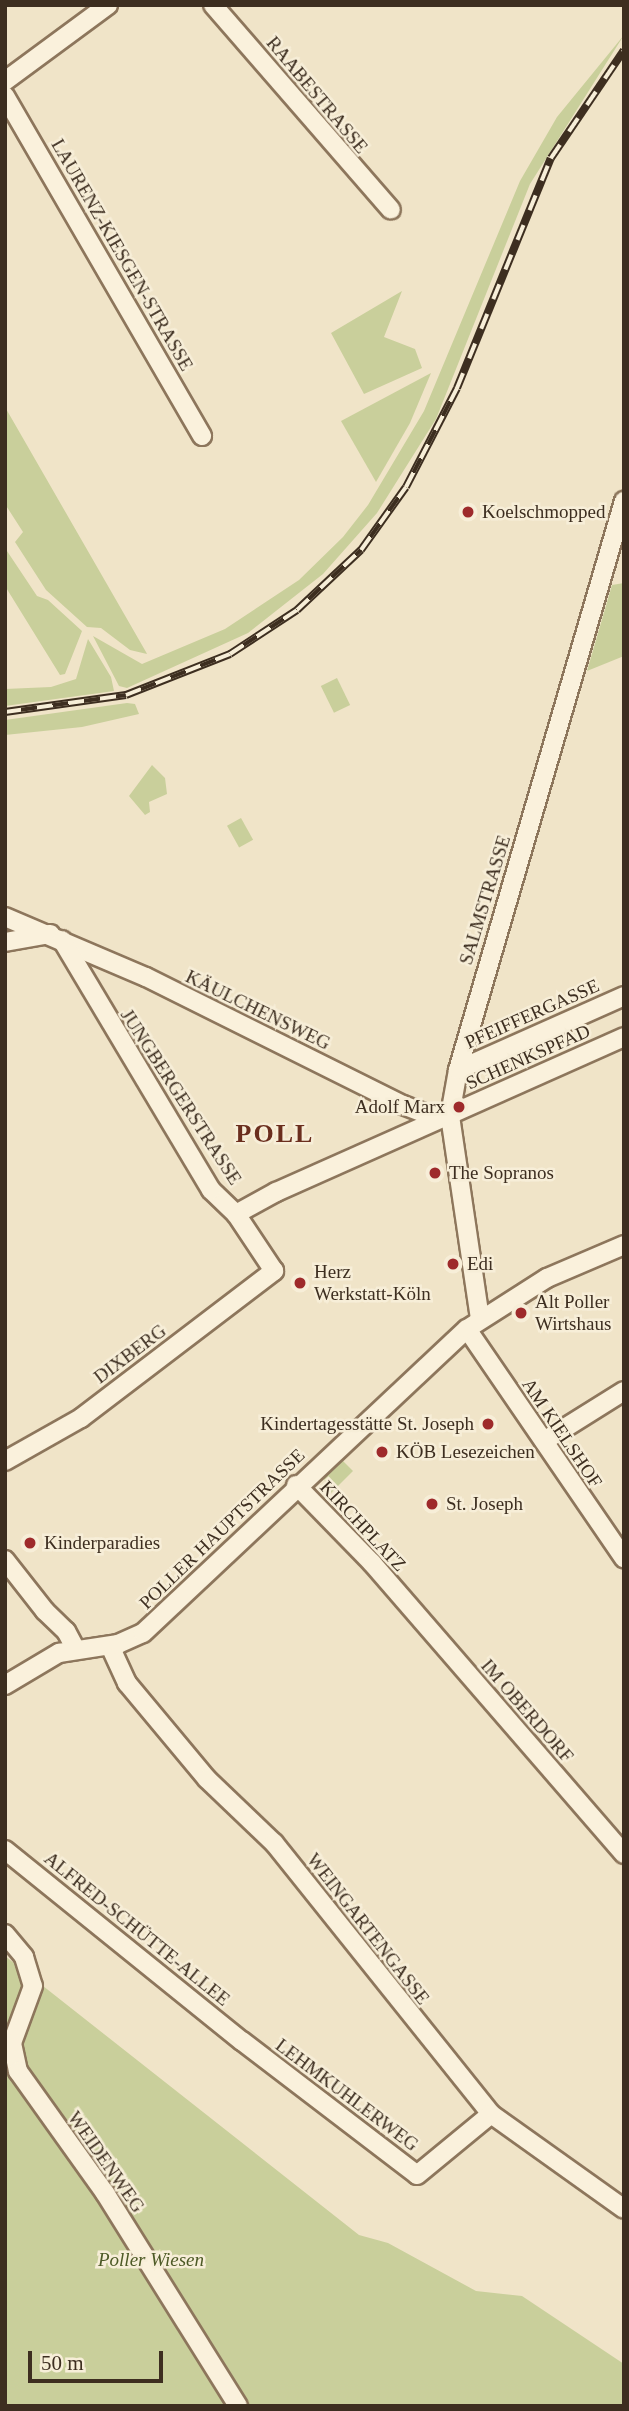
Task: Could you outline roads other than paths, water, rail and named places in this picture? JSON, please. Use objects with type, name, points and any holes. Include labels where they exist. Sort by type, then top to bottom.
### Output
[{"type":"street","points":[[5,81],[108,5]]},
{"type":"street","name":"RAABESTRASSE","points":[[213,5],[391,210]]},
{"type":"street","name":"LAURENZ-KIESGEN-STRASSE","points":[[5,96],[202,436]]},
{"type":"street","name":"SALMSTRASSE","points":[[474,1324],[450,1115],[458,1070],[624,500]]},
{"type":"street","name":"KÄULCHENSWEG","points":[[5,917],[56,937],[403,1105],[427,1114],[450,1115]]},
{"type":"street","points":[[5,942],[56,937]]},
{"type":"street","name":"JUNGBERGERSTRASSE","points":[[56,937],[211,1189],[236,1214],[274,1271]]},
{"type":"street","name":"PFEIFFERGASSE","points":[[458,1070],[624,996]]},
{"type":"street","name":"SCHENKSPFAD","points":[[236,1214],[276,1192],[624,1037]]},
{"type":"street","name":"POLLER HAUPTSTRASSE","points":[[75,1648],[110,1646],[149,1628],[296,1485],[474,1324],[547,1278],[624,1245]]},
{"type":"street","name":"DIXBERG","points":[[5,1461],[81,1418],[274,1271]]},
{"type":"street","name":"AM KIELSHOF","points":[[474,1324],[544,1441],[624,1558]]},
{"type":"street","points":[[544,1441],[624,1391]]},
{"type":"street","name":"KIRCHPLATZ","points":[[296,1485],[399,1596]]},
{"type":"street","points":[[5,1560],[45,1611],[66,1630],[75,1648],[38,1664],[5,1685]]},
{"type":"street","name":"IM OBERDORF","points":[[399,1596],[624,1854]]},
{"type":"street","name":"WEINGARTENGASSE","points":[[110,1646],[127,1683],[207,1779],[274,1843],[491,2114],[624,2209]]},
{"type":"street","name":"ALFRED-SCHÜTTE-ALLEE","points":[[5,1850],[242,2041]]},
{"type":"street","name":"WEIDENWEG","points":[[5,1934],[24,1957],[33,1986],[12,2043],[18,2071],[105,2193],[238,2406]]},
{"type":"street","name":"LEHMKUHLERWEG","points":[[242,2041],[417,2175],[491,2114]]},
{"type":"railway","points":[[5,712],[126,695],[230,654],[297,610],[361,550],[406,487],[457,388],[551,158],[624,50]]},
{"type":"place","name":"Koelschmopped","points":[[468,512]]},
{"type":"place","name":"Adolf Marx","points":[[459,1107]]},
{"type":"place","name":"The Sopranos","points":[[435,1173]]},
{"type":"place","name":"Edi","points":[[453,1264]]},
{"type":"place","name":"Herz Werkstatt-Köln","points":[[300,1283]]},
{"type":"place","name":"Alt Poller Wirtshaus","points":[[521,1313]]},
{"type":"place","name":"Kindertagesstätte St. Joseph","points":[[488,1424]]},
{"type":"place","name":"KÖB Lesezeichen","points":[[382,1452]]},
{"type":"place","name":"St. Joseph","points":[[432,1504]]},
{"type":"place","name":"Kinderparadies","points":[[30,1543]]},
{"type":"district","name":"POLL","points":[[275,1134]]},
{"type":"park label","name":"Poller Wiesen","points":[[151,2260]]}]
